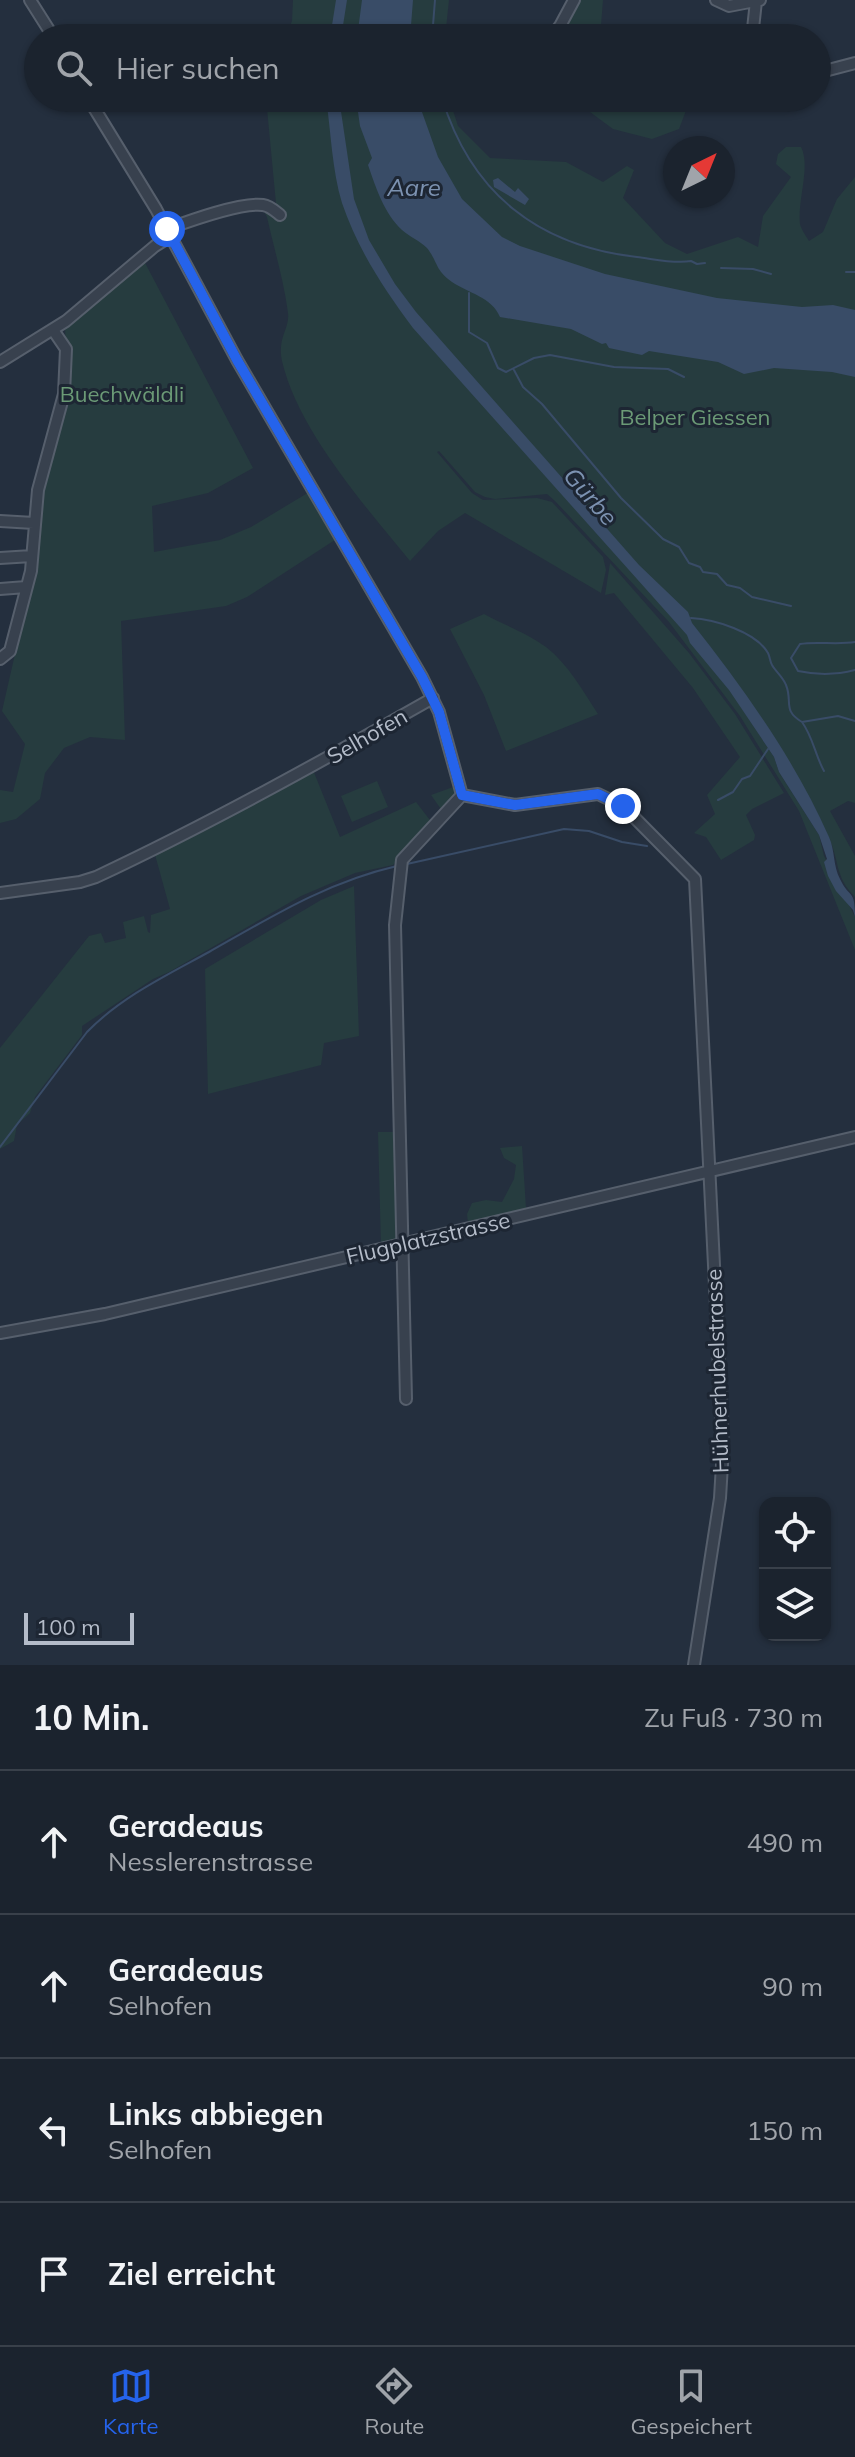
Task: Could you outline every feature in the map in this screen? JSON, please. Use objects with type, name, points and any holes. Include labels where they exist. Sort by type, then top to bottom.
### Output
[{"type":"street","points":[[30,0],[45,24]]},
{"type":"street","points":[[560,24],[574,0]]},
{"type":"street","points":[[716,0],[729,6],[758,1],[754,24]]},
{"type":"street","points":[[831,69],[855,63]]},
{"type":"street","points":[[96,112],[169,232],[237,360],[433,698]]},
{"type":"street","points":[[0,362],[53,330],[169,232],[223,211],[258,205],[267,206],[280,215]]},
{"type":"street","points":[[0,659],[10,651],[31,571],[38,490],[64,394],[66,349],[53,330]]},
{"type":"street","points":[[0,521],[34,523]]},
{"type":"street","points":[[0,558],[32,556]]},
{"type":"street","points":[[0,589],[26,587]]},
{"type":"street","name":"Selhofen","points":[[0,893],[96,877],[202,826],[433,698],[462,795]]},
{"type":"street","points":[[406,1399],[395,925],[401,866],[462,795],[515,805],[598,794],[623,806],[695,879],[709,1171]]},
{"type":"street","name":"Flugplatzstrasse","points":[[0,1333],[105,1314],[855,1137]]},
{"type":"street","name":"Hühnerhubelstrasse","points":[[694,1665],[720,1498],[723,1448],[709,1171]]},
{"type":"green space","points":[[293,0],[449,0],[446,24],[291,24]]},
{"type":"green space","points":[[573,0],[603,0],[601,24],[559,24]]},
{"type":"green space","name":"Belper Giessen","points":[[267,112],[454,112],[458,126],[490,158],[566,162],[603,182],[627,166],[634,170],[623,198],[665,243],[687,254],[738,237],[758,247],[763,216],[791,177],[776,164],[778,154],[786,147],[801,147],[804,155],[800,224],[809,241],[823,232],[837,199],[855,177],[855,803],[848,801],[830,811],[855,856],[855,897],[840,875],[828,836],[793,770],[753,707],[741,707],[819,835],[824,856],[855,917],[855,950],[799,811],[740,716],[669,622],[555,501],[547,494],[495,499],[485,497],[475,492],[437,452],[472,493],[483,500],[537,498],[552,502],[603,557],[606,570],[601,593],[465,513],[438,531],[410,561],[373,516],[318,440],[290,387],[281,353],[288,313],[264,207],[277,214]]},
{"type":"green space","points":[[590,112],[685,112],[679,129],[652,139],[613,129]]},
{"type":"green space","name":"Buechwäldli","points":[[143,259],[253,468],[208,493],[152,506],[154,552],[220,540],[251,527],[311,491],[338,538],[247,597],[226,606],[121,621],[125,740],[90,737],[64,748],[45,773],[40,799],[16,819],[0,823],[0,790],[13,792],[25,744],[2,711],[34,571],[41,495],[67,395],[65,324]]},
{"type":"green space","points":[[610,563],[689,653],[735,714],[784,793],[746,815],[755,835],[754,840],[721,860],[706,837],[694,833],[715,814],[707,795],[740,757],[693,688],[614,593],[605,595]]},
{"type":"green space","points":[[484,614],[531,638],[554,654],[575,678],[598,714],[506,751],[484,695],[450,629]]},
{"type":"green space","points":[[313,770],[340,837],[416,802],[433,824],[393,865],[355,873],[301,896],[153,979],[82,1026],[82,1035],[35,1097],[30,1113],[17,1125],[14,1141],[0,1149],[0,1048],[89,936],[101,933],[105,943],[126,938],[123,922],[144,916],[150,933],[151,915],[170,909],[154,851]]},
{"type":"green space","points":[[377,781],[388,807],[352,822],[341,796]]},
{"type":"green space","points":[[456,786],[458,796],[443,812],[431,795]]},
{"type":"green space","points":[[354,886],[359,1036],[324,1043],[321,1065],[208,1094],[205,969],[321,900]]},
{"type":"green space","points":[[378,1132],[398,1132],[400,1235],[396,1242],[381,1246]]},
{"type":"green space","points":[[522,1146],[526,1208],[468,1223],[467,1214],[472,1203],[486,1200],[502,1202],[514,1179],[516,1165],[504,1158],[500,1148]]},
{"type":"water","points":[[336,0],[347,0],[343,24],[332,24]]},
{"type":"water","points":[[362,0],[413,0],[411,24],[359,24]]},
{"type":"water","points":[[328,112],[341,112],[354,199],[369,240],[395,284],[416,312],[639,565],[688,612],[692,623],[731,673],[801,780],[829,837],[838,874],[853,898],[855,917],[828,876],[824,862],[827,859],[819,835],[779,772],[774,757],[729,690],[690,643],[687,635],[413,328],[382,284],[356,237],[342,203]]},
{"type":"water","name":"Aare","points":[[358,112],[422,112],[438,157],[462,199],[502,237],[520,246],[605,274],[717,298],[802,307],[833,305],[855,310],[855,377],[832,372],[774,368],[744,374],[718,362],[649,351],[642,355],[609,348],[606,343],[602,344],[571,329],[500,317],[486,300],[446,278],[427,248],[402,230],[390,216],[368,165],[372,158]]},
{"type":"water","points":[[498,178],[515,192],[518,188],[529,199],[525,205],[494,187],[493,180]]},
{"type":"waterway","points":[[433,24],[435,0]]},
{"type":"waterway","points":[[447,112],[471,161],[490,187],[513,209],[539,227],[601,251],[664,261],[705,263]]},
{"type":"waterway","points":[[721,268],[753,269],[771,274]]},
{"type":"waterway","points":[[846,272],[855,272]]},
{"type":"waterway","points":[[469,293],[469,332],[487,343],[498,368],[506,372],[534,358],[550,355],[614,367],[668,369],[684,377]]},
{"type":"waterway","name":"Gürbe","points":[[514,370],[523,387],[542,404],[621,498],[663,539],[679,547],[689,563],[700,567],[703,572],[717,574],[727,585],[740,588],[752,597],[791,606]]},
{"type":"waterway","points":[[691,618],[734,628],[762,646],[786,685],[792,714],[802,722],[838,716],[855,721]]},
{"type":"waterway","points":[[855,642],[800,644],[791,658],[798,671],[826,674],[855,670]]},
{"type":"waterway","points":[[802,722],[824,771]]},
{"type":"waterway","points":[[718,800],[733,792],[742,779],[750,776],[768,749]]},
{"type":"waterway","points":[[407,864],[564,829],[589,831],[647,846]]},
{"type":"waterway","points":[[0,1147],[87,1032],[129,997],[300,902],[347,881],[397,866]]},
{"type":"route","points":[[167,229],[237,360],[433,698],[462,795],[515,805],[598,794],[623,806]]}]
